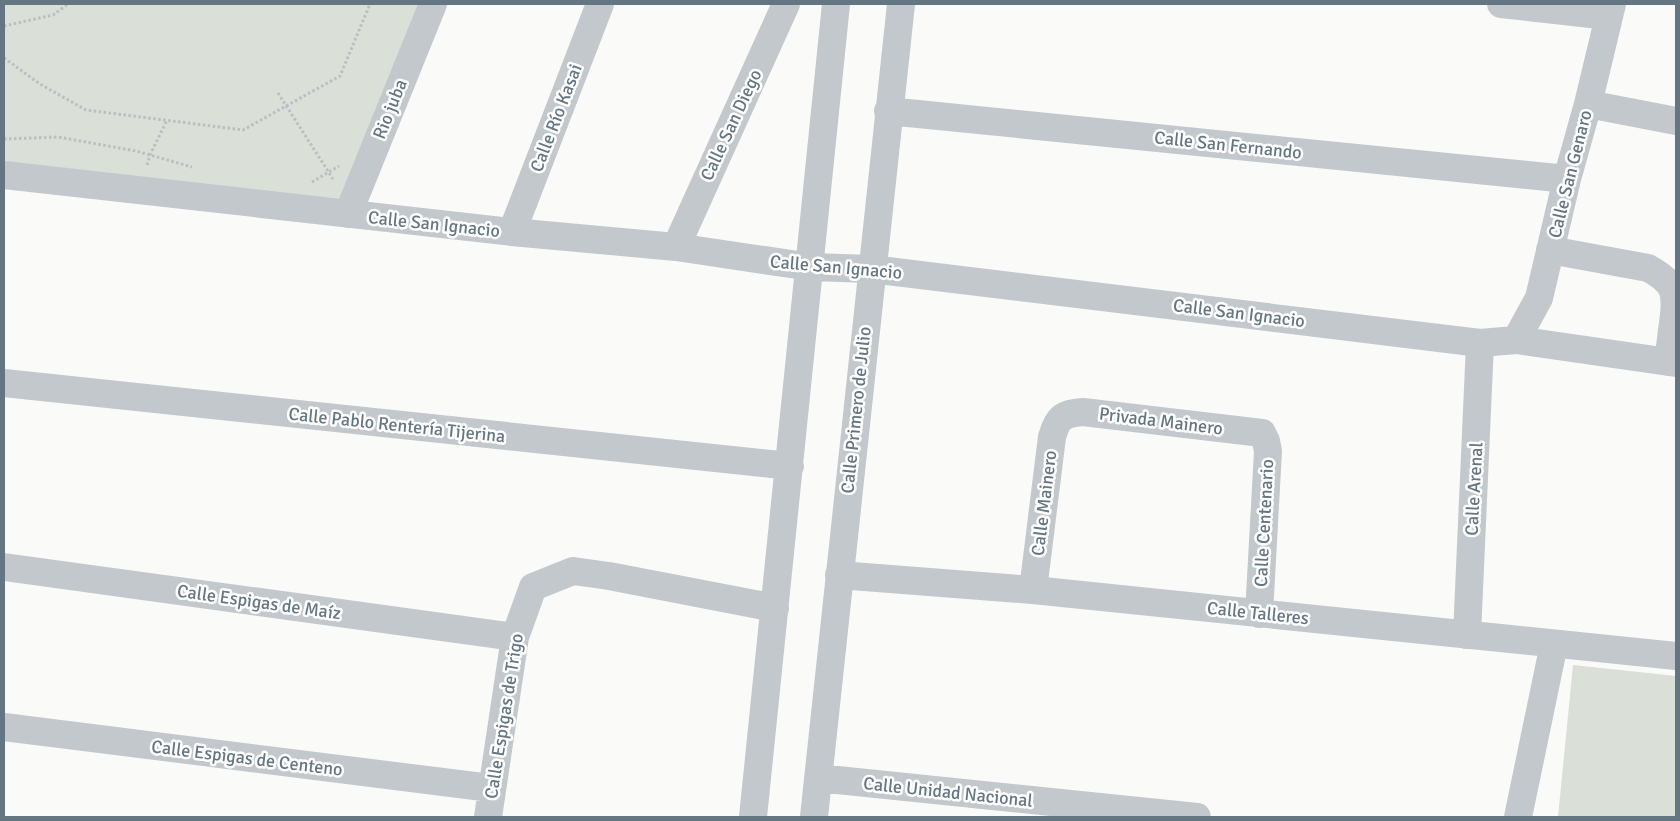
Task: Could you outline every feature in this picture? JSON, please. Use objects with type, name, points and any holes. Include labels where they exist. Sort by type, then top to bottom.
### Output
[{"type":"street","name":"Rio juba","points":[[348,214],[433,4]]},
{"type":"street","name":"Calle Río Kasai","points":[[512,232],[600,4]]},
{"type":"street","name":"Calle San Diego","points":[[676,247],[786,4]]},
{"type":"street","points":[[753,817],[811,267],[836,4]]},
{"type":"street","name":"Calle Primero de Julio","points":[[814,817],[871,269],[901,4]]},
{"type":"street","points":[[1501,4],[1610,10]]},
{"type":"street","name":"Calle San Genaro","points":[[1516,340],[1539,298],[1610,10]]},
{"type":"street","points":[[1588,104],[1676,122]]},
{"type":"street","name":"Calle San Fernando","points":[[888,111],[1567,179]]},
{"type":"street","name":"Calle San Ignacio","points":[[4,175],[512,232],[676,247],[811,267],[871,269],[1480,343],[1516,340],[1672,362]]},
{"type":"street","points":[[1550,250],[1648,268],[1661,275],[1673,292],[1676,300],[1672,362]]},
{"type":"street","name":"Calle Arenal","points":[[1467,635],[1480,343]]},
{"type":"street","name":"Calle Pablo Rentería Tijerina","points":[[4,383],[790,466]]},
{"type":"street","name":"Privada Mainero","points":[[1061,417],[1070,413],[1083,412],[1258,431],[1262,433]]},
{"type":"street","name":"Calle Mainero","points":[[1033,590],[1052,437],[1056,424],[1061,417]]},
{"type":"street","name":"Calle Centenario","points":[[1259,614],[1268,451],[1262,433]]},
{"type":"street","name":"Calle Espigas de Maíz","points":[[4,567],[515,637]]},
{"type":"street","name":"Calle Espigas de Trigo","points":[[488,817],[515,637],[533,587],[573,571],[609,576],[775,608]]},
{"type":"street","name":"Calle Talleres","points":[[839,575],[1033,590],[1676,656]]},
{"type":"street","points":[[1518,817],[1554,644]]},
{"type":"street","name":"Calle Espigas de Centeno","points":[[4,727],[491,788]]},
{"type":"street","name":"Calle Unidad Nacional","points":[[818,778],[1197,817]]},
{"type":"path","points":[[4,26],[53,14],[68,4]]},
{"type":"path","points":[[4,58],[40,84],[86,110],[243,130],[340,76],[370,4]]},
{"type":"path","points":[[278,93],[329,171],[336,185]]},
{"type":"path","points":[[150,155],[167,120]]},
{"type":"path","points":[[4,139],[58,137],[136,151],[199,169]]},
{"type":"path","points":[[309,184],[344,162]]},
{"type":"shaded area","points":[[4,4],[424,4],[343,199],[4,164]]},
{"type":"shaded area","points":[[1573,665],[1676,676],[1676,817],[1558,817]]}]
